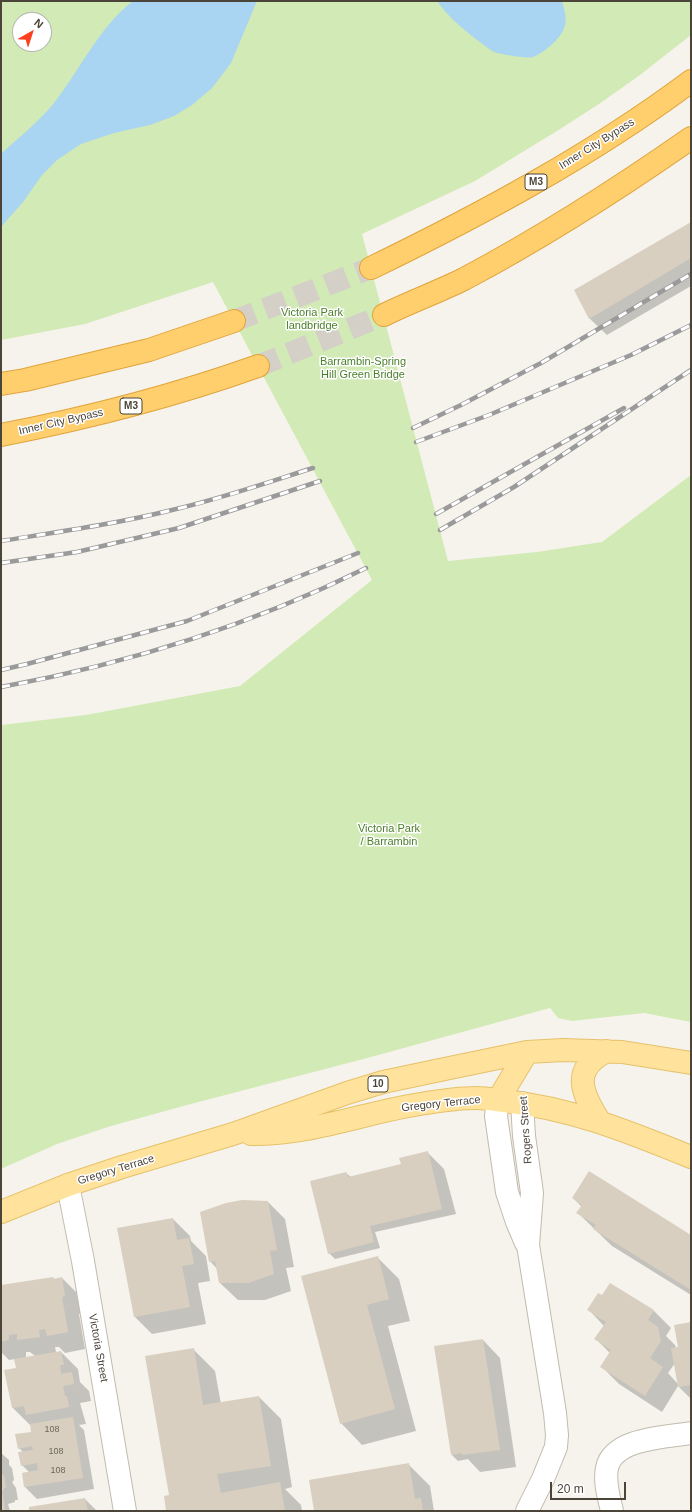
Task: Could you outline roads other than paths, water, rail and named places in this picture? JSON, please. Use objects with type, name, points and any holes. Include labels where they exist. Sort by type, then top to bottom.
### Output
[{"type":"highway","name":"Inner City Bypass","points":[[371,268],[511,197],[618,131],[691,80]]},
{"type":"highway","points":[[384,315],[462,280],[548,232],[626,183],[691,138]]},
{"type":"highway","points":[[1,384],[32,379],[149,350],[234,321]]},
{"type":"highway","name":"Inner City Bypass","points":[[1,435],[54,425],[138,404],[222,379],[258,366]]},
{"type":"main road","name":"Gregory Terrace","points":[[1,1212],[68,1185],[122,1167],[234,1134],[309,1106],[383,1082],[528,1052],[563,1050],[607,1051],[691,1063]]},
{"type":"main road","points":[[600,1122],[583,1091],[582,1077],[592,1060],[607,1051]]},
{"type":"main road","name":"Rogers Street","points":[[498,1100],[528,1052]]},
{"type":"main road","name":"Rogers Street","points":[[522,1103],[528,1052]]},
{"type":"main road","name":"Gregory Terrace","points":[[234,1134],[270,1134],[292,1132],[336,1123],[390,1109],[477,1098],[522,1103],[562,1110],[600,1122],[691,1157]]},
{"type":"street","name":"Rogers Street","points":[[498,1100],[496,1122],[507,1192],[517,1222],[528,1246]]},
{"type":"street","name":"Rogers Street","points":[[522,1103],[524,1136],[532,1193],[528,1246],[555,1412],[557,1435],[554,1454],[527,1511]]},
{"type":"street","name":"Victoria Street","points":[[68,1185],[83,1262],[125,1511]]},
{"type":"street","points":[[612,1511],[606,1476],[609,1462],[617,1452],[629,1445],[640,1442],[691,1433]]},
{"type":"water","points":[[133,1],[257,1],[231,63],[212,88],[192,105],[174,116],[150,125],[114,133],[81,144],[57,160],[42,175],[23,202],[1,227],[1,154],[48,110],[110,23]]},
{"type":"water","points":[[437,1],[562,1],[566,22],[564,30],[557,39],[542,52],[533,57],[514,56],[494,52],[458,24]]},
{"type":"tunnel","points":[[234,321],[371,268]]},
{"type":"tunnel","points":[[258,366],[384,315]]},
{"type":"railway","points":[[413,428],[461,405],[541,363],[691,274]]},
{"type":"railway","points":[[416,442],[489,415],[631,355],[691,325]]},
{"type":"railway","points":[[440,530],[514,487],[691,370]]},
{"type":"railway","points":[[436,514],[624,408]]},
{"type":"railway","points":[[1,541],[87,527],[190,506],[313,468]]},
{"type":"railway","points":[[1,563],[77,552],[179,528],[320,481]]},
{"type":"railway","points":[[1,670],[187,621],[358,553]]},
{"type":"railway","points":[[1,687],[95,667],[188,640],[233,625],[278,607],[322,589],[366,568]]},
{"type":"park label","name":"Victoria Park landbridge","points":[[312,319]]},
{"type":"park label","name":"Barrambin-Spring Hill Green Bridge","points":[[363,368]]},
{"type":"park label","name":"Victoria Park / Barrambin","points":[[389,835]]}]
